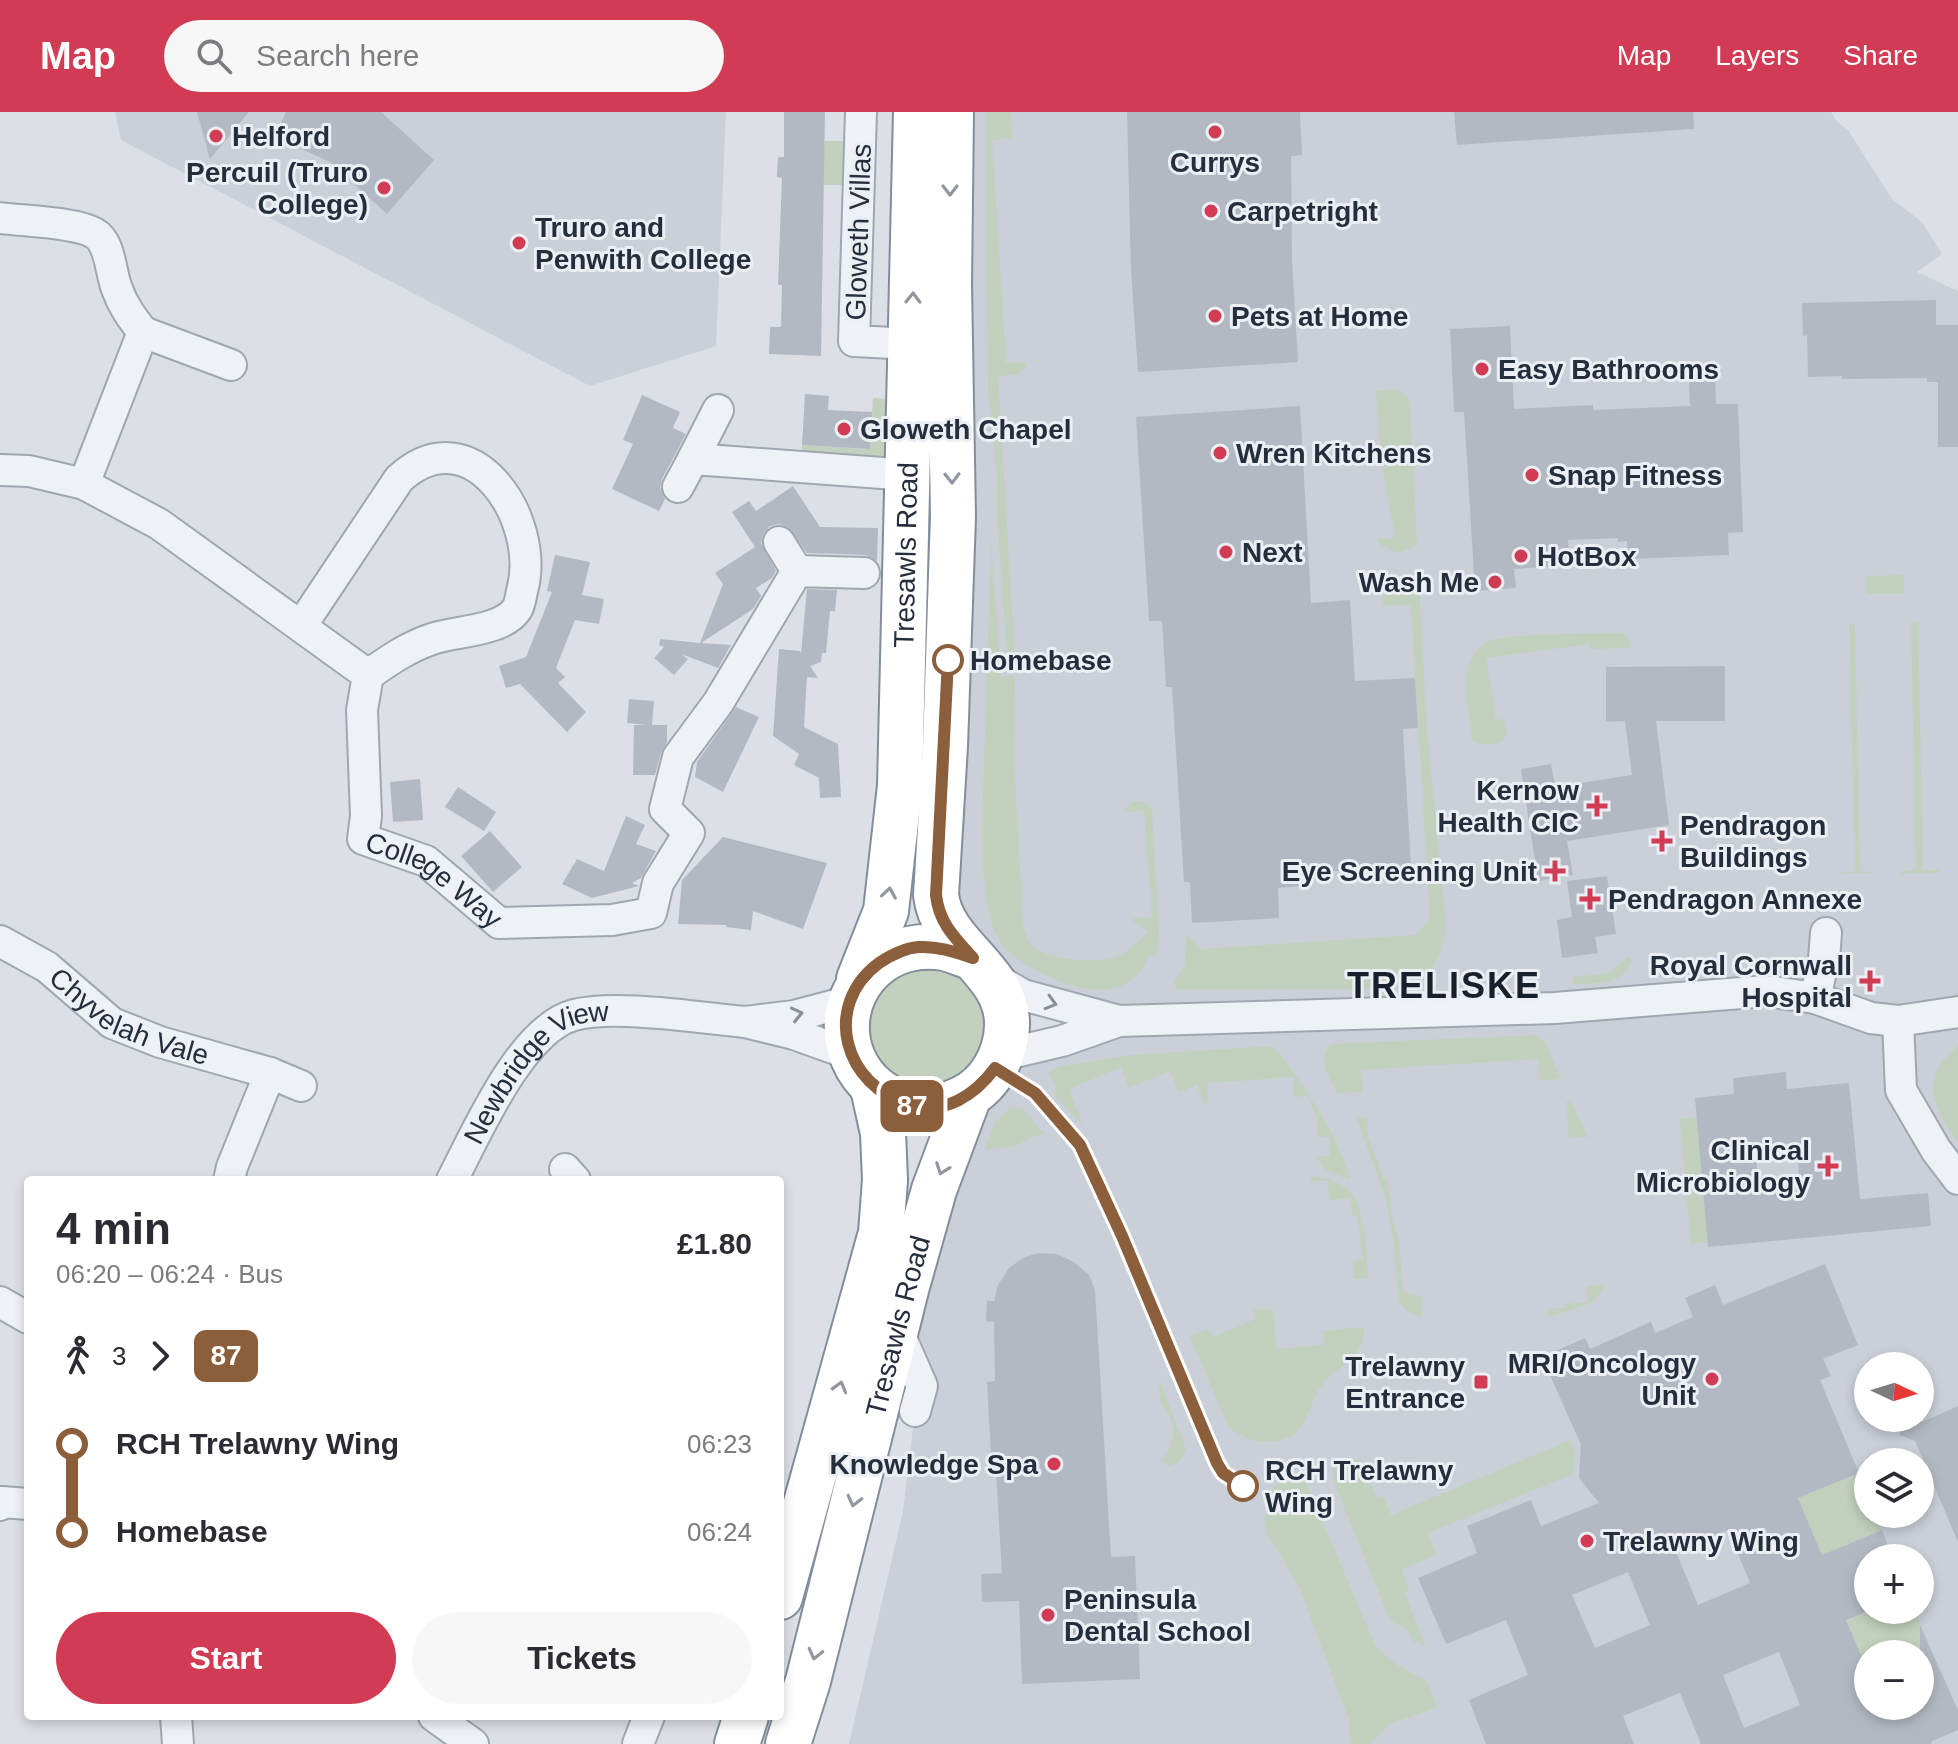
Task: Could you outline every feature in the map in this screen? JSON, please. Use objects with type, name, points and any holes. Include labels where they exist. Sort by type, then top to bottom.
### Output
[{"type":"highway","name":"Tresawls Road","points":[[852,997],[880,932],[892,871],[900,786],[916,112]]},
{"type":"highway","name":"Tresawls Road","points":[[951,112],[949,284],[953,517],[936,895],[947,930],[980,966]]},
{"type":"highway","points":[[917,947],[943,948],[980,966],[1001,996],[1007,1024],[1002,1055],[983,1085],[969,1096],[945,1106],[924,1109],[895,1101],[862,1071],[846,1033],[847,1012],[852,997],[869,970],[891,954],[917,947]]},
{"type":"highway","name":"Tresawls Road","points":[[784,1580],[881,1233],[885,1180],[883,1133],[862,1071]]},
{"type":"highway","name":"Tresawls Road","points":[[788,1744],[808,1681],[934,1190],[969,1096]]},
{"type":"highway","points":[[737,1744],[745,1720]]},
{"type":"street","name":"Gloweth Villas","points":[[861,112],[854,341],[912,344]]},
{"type":"street","points":[[0,218],[81,228],[96,234],[106,246],[116,288],[127,311],[143,332],[231,365]]},
{"type":"street","points":[[84,484],[100,436],[143,332]]},
{"type":"street","points":[[678,487],[718,410]]},
{"type":"street","points":[[0,470],[29,471],[84,484],[159,524],[368,675],[393,657],[431,639],[502,622],[517,608],[526,577],[525,539],[510,505],[488,473],[460,459],[431,458],[414,466],[399,479],[301,626]]},
{"type":"street","points":[[693,459],[909,475]]},
{"type":"street","points":[[779,542],[797,571],[864,573]]},
{"type":"street","name":"College Way","points":[[368,675],[362,710],[366,816],[363,839],[426,861],[499,923],[612,920],[651,913],[658,883],[689,833],[665,809],[678,757],[726,691],[797,571]]},
{"type":"street","points":[[1815,998],[1826,933]]},
{"type":"street","name":"Chyvelah Vale","points":[[0,941],[47,967],[112,1023],[160,1042],[270,1073],[301,1086]]},
{"type":"street","points":[[980,966],[1023,995],[1119,1021],[1545,1009],[1766,991],[1815,998],[1871,1018],[1898,1021],[1930,1019],[1958,1012]]},
{"type":"street","name":"Newbridge View","points":[[745,1022],[794,1016],[852,997]]},
{"type":"street","name":"Newbridge View","points":[[454,1176],[515,1066],[541,1034],[572,1015],[611,1011],[745,1022],[794,1034],[862,1071]]},
{"type":"street","points":[[1002,1055],[1062,1041],[1119,1021]]},
{"type":"street","points":[[1898,1021],[1901,1090],[1936,1150],[1958,1179]]},
{"type":"street","points":[[230,1176],[270,1073]]},
{"type":"street","points":[[0,1302],[24,1316]]},
{"type":"street","points":[[897,1329],[922,1386],[915,1411]]},
{"type":"street","points":[[0,1505],[2,1502],[24,1504]]},
{"type":"street","points":[[176,1720],[178,1744]]},
{"type":"street","points":[[440,1720],[473,1744]]},
{"type":"street","points":[[638,1744],[647,1720]]},
{"type":"shaded area","name":"Truro and Penwith College","points":[[115,112],[726,112],[716,346],[590,386],[121,140]]},
{"type":"shaded area","points":[[951,112],[1831,112],[1837,122],[1848,130],[1892,199],[1922,222],[1942,254],[1917,272],[1958,291],[1958,1744],[849,1744],[903,1511],[915,1411],[897,1329],[995,1068],[1118,1021],[1023,995],[947,930]]},
{"type":"green space","points":[[986,112],[1011,112],[1012,138],[992,140],[1006,363],[1026,362],[1027,366],[1019,374],[998,376],[1015,669],[1008,668],[997,475],[988,393]]},
{"type":"green space","points":[[825,141],[849,141],[848,185],[824,185],[823,157],[784,157],[784,147],[824,147]]},
{"type":"green space","points":[[1396,389],[1407,396],[1410,403],[1417,545],[1399,553],[1380,545],[1377,540],[1395,537],[1381,457],[1376,391]]},
{"type":"green space","points":[[873,398],[888,399],[884,464],[801,458],[802,445],[870,449]]},
{"type":"green space","points":[[991,543],[1001,677],[1015,676],[1014,760],[1023,926],[1030,943],[1057,957],[1105,960],[1124,953],[1148,931],[1131,919],[1152,917],[1144,811],[1124,812],[1131,802],[1145,802],[1152,809],[1159,936],[1156,957],[1149,955],[1129,982],[1115,988],[1085,989],[1054,979],[1011,954],[993,927],[983,869],[982,829]]},
{"type":"green space","points":[[1904,575],[1904,594],[1866,594],[1866,576]]},
{"type":"green space","points":[[1404,578],[1419,586],[1427,730],[1445,915],[1440,954],[1417,980],[1390,989],[1177,990],[1174,983],[1185,964],[1186,934],[1201,949],[1416,935],[1430,919],[1411,605],[1383,606],[1388,588]]},
{"type":"green space","points":[[1911,622],[1918,622],[1923,870],[1939,870],[1939,873],[1901,874],[1901,871],[1916,870]]},
{"type":"green space","points":[[1849,624],[1855,624],[1860,871],[1876,873],[1838,873],[1855,871]]},
{"type":"green space","points":[[1623,633],[1629,638],[1631,648],[1591,649],[1590,644],[1486,658],[1496,720],[1504,719],[1507,734],[1503,741],[1495,744],[1472,740],[1467,700],[1468,669],[1472,657],[1484,644],[1532,635]]},
{"type":"green space","points":[[1629,956],[1632,960],[1628,968],[1616,979],[1575,985],[1572,981],[1575,977],[1609,973]]},
{"type":"green space","points":[[929,969],[962,979],[978,995],[988,1028],[978,1061],[962,1077],[929,1087],[896,1077],[880,1061],[870,1028],[880,995],[896,979]]},
{"type":"green space","points":[[1536,1035],[1546,1044],[1561,1079],[1540,1080],[1538,1059],[1361,1070],[1363,1092],[1337,1093],[1324,1062],[1331,1044]]},
{"type":"green space","points":[[1272,1046],[1285,1060],[1320,1113],[1340,1151],[1350,1179],[1325,1170],[1316,1157],[1330,1156],[1329,1137],[1318,1137],[1317,1118],[1308,1096],[1294,1097],[1293,1077],[1207,1083],[1208,1103],[1204,1103],[1197,1085],[1179,1092],[1170,1071],[1129,1088],[1121,1067],[1069,1089],[1083,1126],[1053,1093],[1058,1088],[1047,1073],[1061,1066],[1133,1055]]},
{"type":"green space","points":[[1958,1046],[1958,1142],[1936,1105],[1934,1081],[1938,1069]]},
{"type":"green space","points":[[1566,1102],[1571,1102],[1588,1137],[1569,1138]]},
{"type":"green space","points":[[1011,1107],[1023,1109],[1045,1135],[1037,1135],[1015,1146],[984,1150],[995,1123]]},
{"type":"green space","points":[[1356,1117],[1367,1117],[1368,1136],[1383,1178],[1387,1178],[1399,1240],[1403,1292],[1421,1297],[1422,1317],[1407,1311],[1399,1302],[1393,1238],[1385,1196]]},
{"type":"green space","points":[[1697,1117],[1708,1242],[1691,1244],[1680,1119]]},
{"type":"green space","points":[[1312,1176],[1340,1184],[1354,1197],[1364,1231],[1368,1278],[1354,1279],[1353,1261],[1363,1259],[1357,1216],[1352,1216],[1351,1198],[1329,1200],[1328,1181],[1310,1181]]},
{"type":"green space","points":[[1606,1285],[1592,1303],[1549,1317],[1547,1309],[1588,1302],[1587,1286]]},
{"type":"green space","points":[[1254,1309],[1273,1309],[1277,1349],[1324,1345],[1323,1331],[1364,1327],[1356,1353],[1322,1385],[1299,1429],[1291,1436],[1272,1442],[1242,1436],[1227,1424],[1190,1336],[1208,1329],[1214,1337],[1255,1319]]},
{"type":"green space","points":[[1159,1380],[1186,1449],[1180,1461],[1170,1466],[1161,1460],[1170,1447],[1173,1432],[1170,1417],[1160,1404]]},
{"type":"green space","points":[[1571,1440],[1575,1453],[1573,1474],[1428,1533],[1436,1555],[1402,1569],[1409,1590],[1405,1592],[1425,1646],[1413,1641],[1408,1630],[1390,1620],[1335,1485],[1332,1469],[1360,1458],[1377,1498],[1383,1496],[1391,1515]]},
{"type":"green space","points":[[1854,1475],[1854,1528],[1882,1530],[1822,1555],[1798,1498]]},
{"type":"green space","points":[[1286,1480],[1305,1481],[1376,1647],[1397,1665],[1427,1681],[1437,1708],[1389,1724],[1370,1744],[1351,1744],[1349,1720],[1300,1589],[1267,1533],[1265,1522],[1269,1496],[1277,1484]]},
{"type":"green space","points":[[1854,1617],[1854,1624],[1921,1624],[1927,1640],[1854,1640],[1846,1620]]},
{"type":"building","name":"Helford","points":[[197,112],[249,112],[210,159]]},
{"type":"building","name":"Percuil (Truro College)","points":[[286,112],[381,112],[434,160],[387,214],[330,162],[275,137]]},
{"type":"building","points":[[784,112],[825,112],[821,356],[769,354],[770,327],[781,327],[782,285],[778,285],[782,178],[777,177],[778,157],[784,157]]},
{"type":"building","points":[[1127,112],[1300,112],[1302,155],[1291,156],[1292,261],[1298,362],[1138,372],[1131,271]]},
{"type":"building","points":[[1454,112],[1693,112],[1694,129],[1457,145]]},
{"type":"building","points":[[1936,300],[1936,325],[1958,325],[1958,447],[1938,447],[1938,382],[1927,382],[1927,378],[1808,377],[1802,303]]},
{"type":"building","points":[[1510,326],[1514,409],[1593,405],[1593,410],[1690,406],[1689,382],[1715,381],[1716,404],[1738,404],[1743,532],[1728,533],[1729,555],[1628,559],[1627,541],[1618,542],[1618,538],[1568,540],[1569,565],[1514,569],[1516,588],[1475,591],[1464,412],[1454,412],[1450,329]]},
{"type":"building","name":"Gloweth Chapel","points":[[805,394],[829,396],[828,410],[872,412],[870,449],[802,445]]},
{"type":"building","points":[[642,395],[680,412],[673,428],[686,434],[662,479],[660,488],[665,499],[659,511],[612,489],[633,444],[623,440]]},
{"type":"building","points":[[1300,406],[1311,603],[1350,600],[1355,681],[1415,678],[1418,728],[1403,729],[1411,867],[1301,873],[1302,886],[1278,888],[1279,918],[1192,923],[1190,882],[1184,882],[1172,687],[1166,687],[1162,621],[1149,621],[1136,417]]},
{"type":"building","points":[[793,486],[820,527],[878,528],[877,561],[865,555],[807,553],[788,527],[779,524],[770,526],[761,543],[776,571],[772,578],[756,588],[761,596],[753,609],[701,643],[731,645],[718,668],[681,654],[688,659],[674,675],[654,658],[664,647],[659,645],[660,639],[700,643],[723,584],[715,573],[755,547],[732,512],[749,501],[756,511]]},
{"type":"building","points":[[555,555],[590,562],[582,595],[604,599],[599,624],[575,620],[556,668],[565,677],[558,683],[586,712],[567,732],[520,684],[506,688],[499,666],[526,657],[552,592],[547,591]]},
{"type":"building","points":[[807,589],[837,590],[835,611],[830,611],[826,653],[822,653],[821,662],[810,666],[818,678],[807,677],[804,727],[838,744],[841,797],[820,798],[819,778],[794,765],[799,754],[773,736],[779,649],[801,653]]},
{"type":"building","points":[[1725,666],[1725,721],[1656,721],[1669,825],[1567,841],[1573,875],[1538,881],[1521,769],[1551,764],[1555,787],[1632,775],[1625,721],[1606,722],[1606,667]]},
{"type":"building","points":[[629,699],[654,701],[652,725],[667,725],[667,742],[655,775],[633,775],[634,725],[646,725],[627,723]]},
{"type":"building","points":[[736,707],[759,717],[723,792],[695,777],[697,762]]},
{"type":"building","points":[[420,779],[423,820],[393,822],[390,782]]},
{"type":"building","points":[[458,787],[496,812],[484,831],[445,807]]},
{"type":"building","points":[[626,816],[645,825],[636,844],[656,851],[641,878],[632,883],[639,886],[592,898],[562,884],[577,859],[604,871]]},
{"type":"building","points":[[490,831],[522,867],[493,892],[461,856]]},
{"type":"building","points":[[723,837],[827,863],[803,929],[753,911],[751,930],[726,925],[678,924],[682,880]]},
{"type":"building","name":"Pendragon Annexe","points":[[1607,876],[1616,934],[1595,937],[1598,953],[1562,958],[1557,920],[1572,917],[1567,881]]},
{"type":"building","name":"Clinical Microbiology","points":[[1786,1072],[1787,1089],[1849,1083],[1860,1199],[1928,1193],[1931,1226],[1708,1247],[1695,1098],[1734,1094],[1733,1078]],"holes":[[[1796,1143],[1800,1185],[1759,1189],[1755,1147]]]},
{"type":"building","name":"Knowledge Spa","points":[[1038,1253],[1057,1254],[1074,1262],[1089,1275],[1095,1290],[1111,1557],[1135,1556],[1140,1679],[1022,1684],[1019,1601],[982,1602],[981,1574],[1002,1573],[987,1382],[995,1381],[994,1322],[986,1321],[987,1301],[994,1301],[998,1285],[1009,1268],[1023,1258]]},
{"type":"building","name":"Trelawny Wing","points":[[1825,1264],[1858,1345],[1823,1359],[1831,1376],[1820,1380],[1854,1461],[1854,1475],[1798,1498],[1822,1555],[1882,1530],[1888,1544],[1854,1544],[1854,1617],[1846,1620],[1854,1640],[1854,1720],[1934,1720],[1934,1656],[1958,1710],[1958,1730],[1931,1744],[1701,1744],[1680,1693],[1623,1716],[1634,1744],[1486,1744],[1469,1700],[1528,1675],[1506,1620],[1446,1644],[1418,1578],[1477,1553],[1467,1526],[1531,1500],[1541,1526],[1599,1503],[1579,1478],[1581,1445],[1542,1357],[1585,1338],[1590,1349],[1651,1322],[1655,1333],[1693,1317],[1685,1298],[1715,1285],[1723,1305]],"holes":[[[1728,1530],[1750,1583],[1698,1605],[1676,1552]],[[1628,1572],[1650,1625],[1595,1648],[1572,1595]],[[1779,1652],[1800,1705],[1744,1728],[1723,1675]]]},
{"type":"building","points":[[1958,1406],[1958,1542],[1934,1486],[1934,1448],[1918,1448],[1915,1441],[1899,1435],[1900,1432],[1934,1432],[1934,1417]]},
{"type":"building","name":"Trelawny Wing","points":[[1920,1625],[1927,1640],[1920,1640]]},
{"type":"bus line","name":"87","points":[[948,660],[936,895],[947,930],[973,958],[943,948],[917,947],[891,954],[869,970],[854,992],[847,1012],[846,1033],[850,1054],[873,1088],[895,1101],[924,1109],[945,1106],[969,1096],[983,1085],[995,1068],[1028,1087],[1068,1129],[1080,1145],[1102,1190],[1217,1463],[1223,1473],[1243,1486]]},
{"type":"place","name":"Currys","points":[[1215,132]]},
{"type":"place","name":"Helford","points":[[216,136]]},
{"type":"place","name":"Percuil (Truro College)","points":[[384,188]]},
{"type":"place","name":"Carpetright","points":[[1211,211]]},
{"type":"place","name":"Truro and Penwith College","points":[[519,243]]},
{"type":"place","name":"Pets at Home","points":[[1215,316]]},
{"type":"place","name":"Easy Bathrooms","points":[[1482,369]]},
{"type":"place","name":"Gloweth Chapel","points":[[844,429]]},
{"type":"place","name":"Wren Kitchens","points":[[1220,453]]},
{"type":"place","name":"Snap Fitness","points":[[1532,475]]},
{"type":"place","name":"Next","points":[[1226,552]]},
{"type":"place","name":"HotBox","points":[[1521,556]]},
{"type":"place","name":"Wash Me","points":[[1495,582]]},
{"type":"place","name":"Homebase","points":[[948,660]]},
{"type":"place","name":"Kernow Health CIC","points":[[1597,806]]},
{"type":"place","name":"Pendragon Buildings","points":[[1662,841]]},
{"type":"place","name":"Eye Screening Unit","points":[[1555,871]]},
{"type":"place","name":"Pendragon Annexe","points":[[1590,899]]},
{"type":"place","name":"Royal Cornwall Hospital","points":[[1870,981]]},
{"type":"place","name":"Clinical Microbiology","points":[[1828,1166]]},
{"type":"place","name":"MRI/Oncology Unit","points":[[1712,1379]]},
{"type":"place","name":"Trelawny Entrance","points":[[1481,1382]]},
{"type":"place","name":"Knowledge Spa","points":[[1054,1464]]},
{"type":"place","name":"RCH Trelawny Wing","points":[[1243,1486]]},
{"type":"place","name":"Trelawny Wing","points":[[1587,1541]]},
{"type":"place","name":"Peninsula Dental School","points":[[1048,1615]]},
{"type":"district","name":"TRELISKE","points":[[1444,985]]}]
